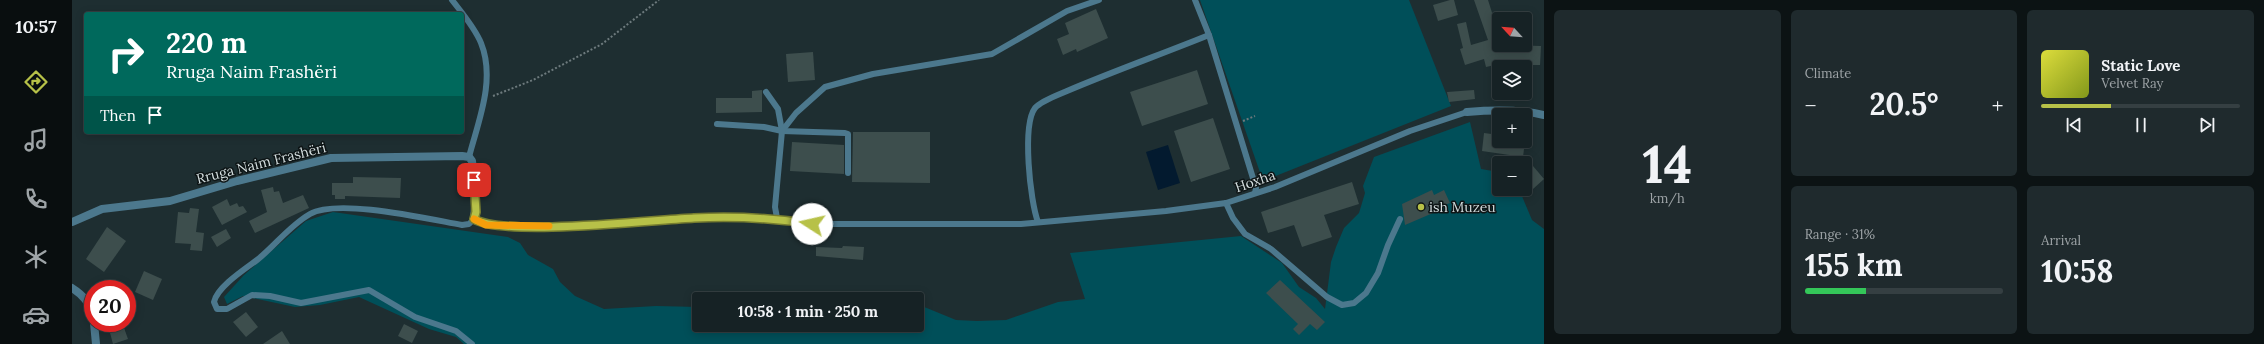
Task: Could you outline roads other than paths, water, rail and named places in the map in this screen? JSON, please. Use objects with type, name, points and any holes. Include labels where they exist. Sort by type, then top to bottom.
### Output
[{"type":"street","points":[[1467,112],[1532,112],[1544,115]]},
{"type":"street","points":[[469,157],[472,161],[476,195],[474,219]]},
{"type":"street","name":"Rruga Naim Frashëri","points":[[72,222],[102,209],[170,201],[237,181],[331,158],[469,157]]},
{"type":"street","points":[[72,288],[84,297]]},
{"type":"street","points":[[95,332],[96,344]]},
{"type":"lane","points":[[452,0],[460,12]]},
{"type":"lane","points":[[782,131],[796,113],[825,87],[873,74],[992,54],[1067,11],[1099,0]]},
{"type":"lane","points":[[1195,0],[1209,35],[1257,191]]},
{"type":"lane","points":[[464,18],[481,43],[487,64],[484,100],[469,157]]},
{"type":"lane","points":[[1038,222],[1034,210],[1029,162],[1028,121],[1036,107],[1104,76],[1209,35]]},
{"type":"lane","points":[[766,92],[778,109],[782,131],[775,207],[777,218]]},
{"type":"lane","name":"Hoxha","points":[[474,219],[486,225],[532,227],[694,218],[777,218],[812,224],[1021,224],[1166,211],[1226,203],[1257,191],[1275,187],[1410,131],[1467,112]]},
{"type":"lane","points":[[717,124],[764,127],[782,131],[848,134],[848,173]]},
{"type":"lane","points":[[1226,203],[1233,218],[1245,234],[1271,250],[1327,297],[1342,305],[1354,303],[1366,293],[1378,273],[1388,245],[1400,219]]},
{"type":"lane","points":[[472,344],[456,330],[415,316],[369,290],[301,303],[270,296],[252,295],[227,309],[217,308],[214,302],[222,289],[270,250],[284,234],[297,223],[318,210],[342,208],[393,213],[462,225],[469,224],[474,219]]},
{"type":"place","name":"ish Muzeu","points":[[1421,207]]}]
